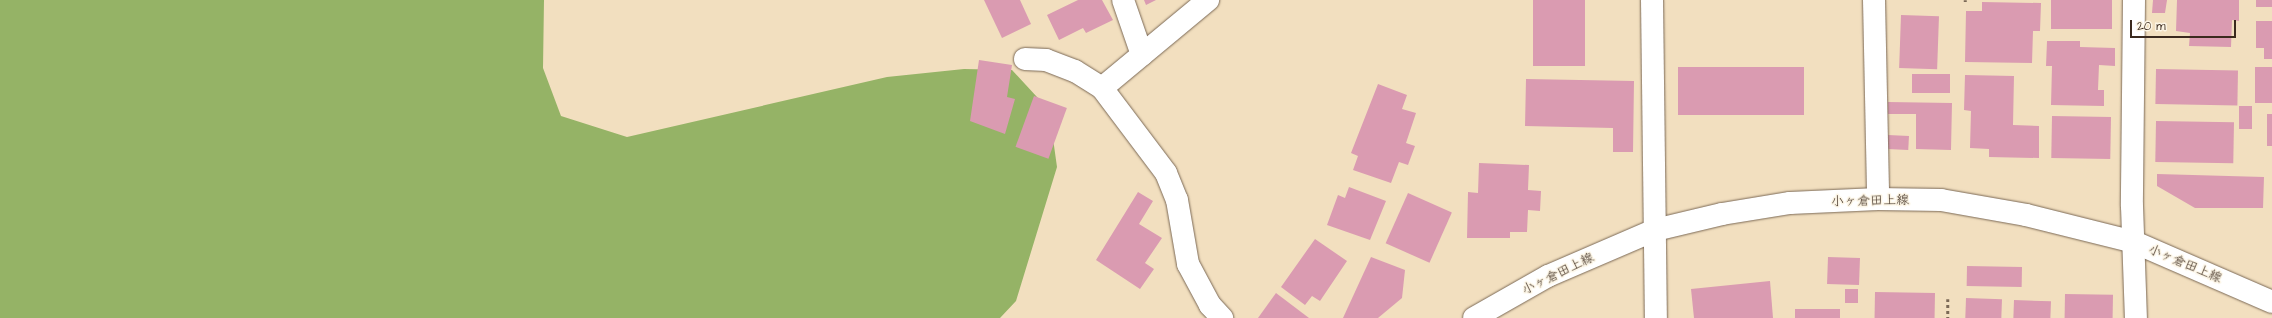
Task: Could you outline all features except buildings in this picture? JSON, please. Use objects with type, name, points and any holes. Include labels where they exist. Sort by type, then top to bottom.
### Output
[{"type":"street","points":[[1123,0],[1142,55]]},
{"type":"street","points":[[1102,88],[1208,0]]},
{"type":"street","points":[[1652,0],[1656,318]]},
{"type":"street","points":[[1874,0],[1878,198]]},
{"type":"street","points":[[2134,0],[2132,206],[2136,318]]},
{"type":"street","points":[[1025,59],[1046,60],[1075,72],[1102,88],[1166,173],[1177,200],[1188,264],[1210,305],[1222,318]]},
{"type":"street","name":"小ヶ倉田上線","points":[[1474,318],[1548,276],[1655,230],[1722,214],[1790,204],[1878,198],[1949,202],[2026,215],[2134,242],[2272,302]]},
{"type":"path","points":[[1948,299],[1948,318]]},
{"type":"green space","points":[[0,0],[544,0],[543,68],[561,116],[627,137],[887,77],[964,69],[1012,70],[1049,110],[1057,167],[1016,301],[1000,318],[0,318]]}]
